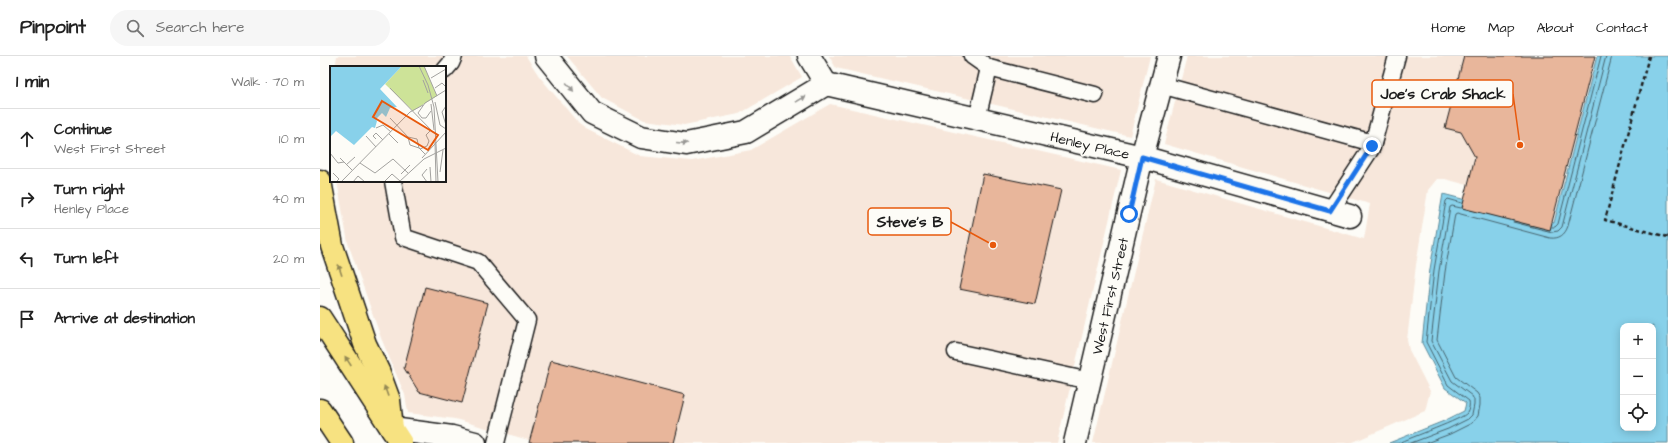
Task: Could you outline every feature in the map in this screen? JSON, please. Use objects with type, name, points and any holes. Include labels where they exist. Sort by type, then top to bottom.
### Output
[{"type":"main road","points":[[320,181],[332,246],[365,344],[379,373],[389,400],[396,436]]},
{"type":"main road","points":[[320,318],[396,436]]},
{"type":"main road","points":[[322,412],[342,443]]},
{"type":"street","points":[[546,56],[592,113],[641,137],[686,144],[746,132],[826,84],[809,56]]},
{"type":"street","name":"West First Street","points":[[1075,443],[1142,157],[1169,56]]},
{"type":"street","name":"Henley Place","points":[[826,84],[1142,157],[1350,216]]},
{"type":"street","points":[[396,436],[452,437],[475,443]]},
{"type":"lane","points":[[446,69],[454,56]]},
{"type":"lane","points":[[972,56],[990,68],[1095,95]]},
{"type":"lane","points":[[1330,211],[1372,146],[1397,56]]},
{"type":"lane","points":[[977,119],[990,68]]},
{"type":"lane","points":[[1161,85],[1373,143]]},
{"type":"lane","points":[[393,182],[403,237],[478,262],[527,320],[496,443]]},
{"type":"lane","points":[[956,352],[1090,380]]},
{"type":"path","points":[[1649,56],[1605,220],[1668,237]]},
{"type":"shaded area","points":[[337,56],[526,56],[539,76],[579,124],[640,156],[692,161],[751,150],[830,104],[1121,170],[1057,443],[539,443],[455,419],[408,413],[405,395],[381,338],[348,243],[337,182],[446,182],[446,66],[335,66]]},
{"type":"shaded area","points":[[567,56],[790,56],[802,77],[739,114],[684,125],[644,120],[602,98]]},
{"type":"shaded area","points":[[829,56],[1150,56],[1130,136],[836,68]]},
{"type":"shaded area","points":[[1187,56],[1516,56],[1479,188],[1445,179],[1437,179],[1428,190],[1416,265],[1407,340],[1409,350],[1430,391],[1425,411],[1351,443],[1093,443],[1156,179],[1364,239],[1370,204],[1164,144]]},
{"type":"water","points":[[1597,56],[1668,56],[1668,443],[1389,443],[1444,421],[1464,411],[1466,403],[1445,388],[1422,343],[1430,269],[1443,194],[1554,223]]},
{"type":"building","points":[[1464,56],[1595,56],[1550,230],[1462,208],[1475,157],[1461,132],[1445,128]]},
{"type":"building","points":[[983,174],[1061,190],[1035,304],[959,289]]},
{"type":"building","points":[[425,287],[488,303],[462,403],[419,392],[404,368]]},
{"type":"building","points":[[551,360],[685,395],[673,443],[529,443]]},
{"type":"place","name":"Joe's Crab Shack","points":[[1520,145]]},
{"type":"place","name":"Steve's B","points":[[993,245]]},
{"type":"route","points":[[1129,214],[1142,157],[1330,211],[1372,146]]}]
